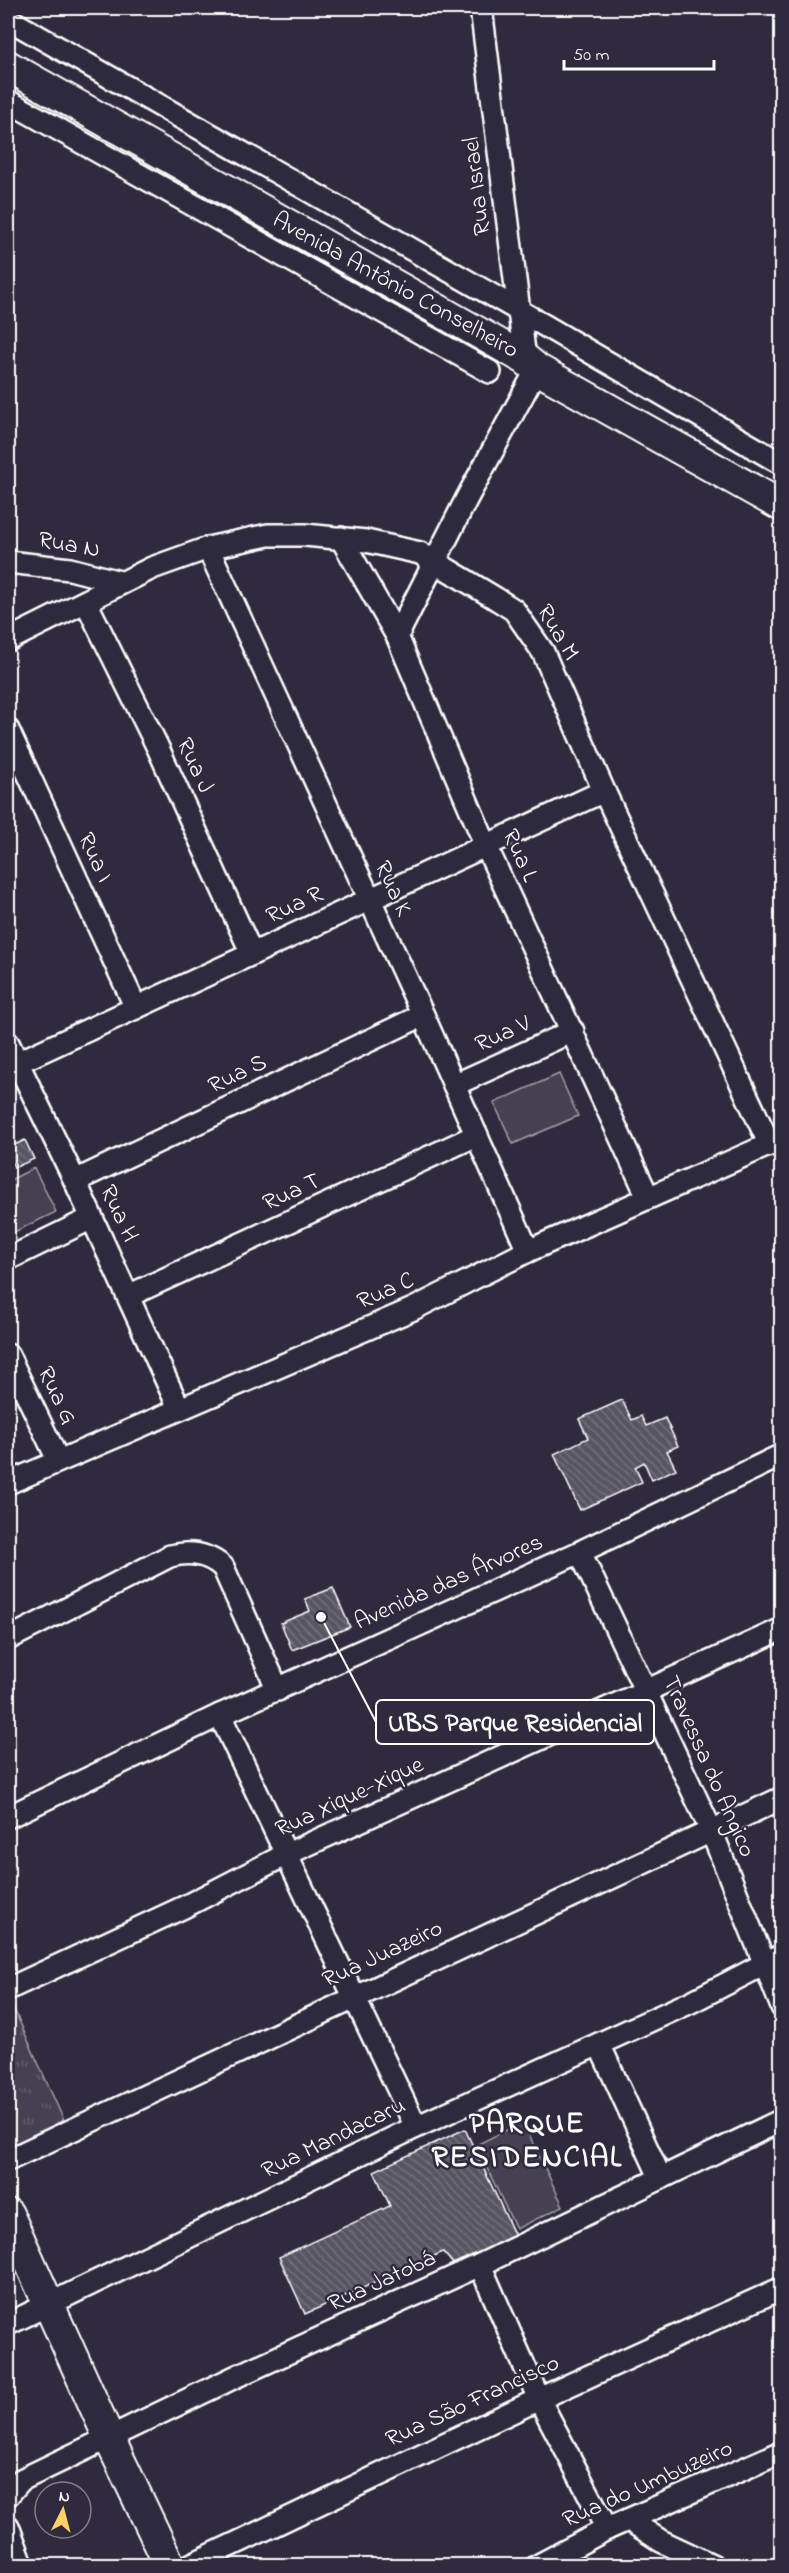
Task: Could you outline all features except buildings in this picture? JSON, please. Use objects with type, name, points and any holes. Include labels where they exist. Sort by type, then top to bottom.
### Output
[{"type":"street","name":"Rua Israel","points":[[482,8],[518,310],[531,364]]},
{"type":"street","points":[[8,19],[518,310],[782,464]]},
{"type":"street","name":"Avenida Antônio Conselheiro","points":[[8,66],[782,506]]},
{"type":"street","points":[[8,101],[490,372]]},
{"type":"street","points":[[397,636],[436,561],[531,364]]},
{"type":"street","name":"Rua M","points":[[8,640],[152,568],[208,548],[268,535],[341,538],[420,553],[514,610],[543,652],[604,791],[776,1142]]},
{"type":"street","name":"Rua L","points":[[341,538],[397,636],[486,846],[648,1197]]},
{"type":"street","name":"Rua K","points":[[208,548],[368,900],[423,1015],[528,1251]]},
{"type":"street","name":"Rua N","points":[[8,562],[70,568],[120,582]]},
{"type":"street","name":"Rua J","points":[[86,602],[158,748],[252,954]]},
{"type":"street","name":"Rua I","points":[[8,730],[136,1008]]},
{"type":"street","name":"Rua R","points":[[12,1065],[604,791]]},
{"type":"street","name":"Rua S","points":[[75,1181],[423,1015]]},
{"type":"street","name":"Rua V","points":[[454,1085],[573,1031]]},
{"type":"street","name":"Rua H","points":[[8,1043],[12,1065],[75,1181],[179,1408]]},
{"type":"street","name":"Rua T","points":[[128,1296],[477,1135]]},
{"type":"street","name":"Rua C","points":[[8,1483],[413,1309],[528,1251],[776,1142]]},
{"type":"street","points":[[8,1259],[92,1218]]},
{"type":"street","name":"Rua G","points":[[8,1355],[58,1460]]},
{"type":"street","name":"Avenida das Árvores","points":[[8,1817],[220,1715],[414,1625],[580,1552],[782,1455]]},
{"type":"street","name":"Travessa do Angico","points":[[580,1552],[772,1959],[782,2007]]},
{"type":"street","points":[[8,1639],[170,1556],[201,1554],[213,1558],[223,1567],[278,1690]]},
{"type":"street","name":"Rua Xique-Xique","points":[[8,1989],[184,1907],[285,1855],[782,1629]]},
{"type":"street","points":[[220,1715],[416,2127]]},
{"type":"street","name":"Rua Juazeiro","points":[[8,2160],[782,1798]]},
{"type":"street","name":"Rua Mandacaru","points":[[8,2324],[416,2127],[691,2002],[772,1959]]},
{"type":"street","points":[[599,2044],[660,2177]]},
{"type":"street","name":"Rua Jatobá","points":[[8,2495],[21,2480],[237,2376],[480,2265],[782,2120]]},
{"type":"street","points":[[8,2214],[109,2438],[170,2565]]},
{"type":"street","points":[[480,2265],[539,2399],[607,2529]]},
{"type":"street","name":"Rua São Francisco","points":[[188,2565],[539,2399],[782,2288]]},
{"type":"street","name":"Rua do Umbuzeiro","points":[[537,2565],[607,2529],[782,2452]]},
{"type":"street","points":[[629,2520],[661,2541],[714,2565]]},
{"type":"street","points":[[8,2526],[17,2562]]},
{"type":"green space","points":[[559,1074],[578,1116],[513,1144],[494,1103]]},
{"type":"green space","points":[[34,1168],[56,1212],[8,1235],[8,1181]]},
{"type":"green space","points":[[8,1999],[66,2125],[8,2151]]},
{"type":"green space","points":[[523,2122],[563,2206],[516,2229],[476,2145]]},
{"type":"place","name":"UBS Parque Residencial","points":[[321,1617]]},
{"type":"district","name":"PARQUE RESIDENCIAL","points":[[527,2142]]}]
